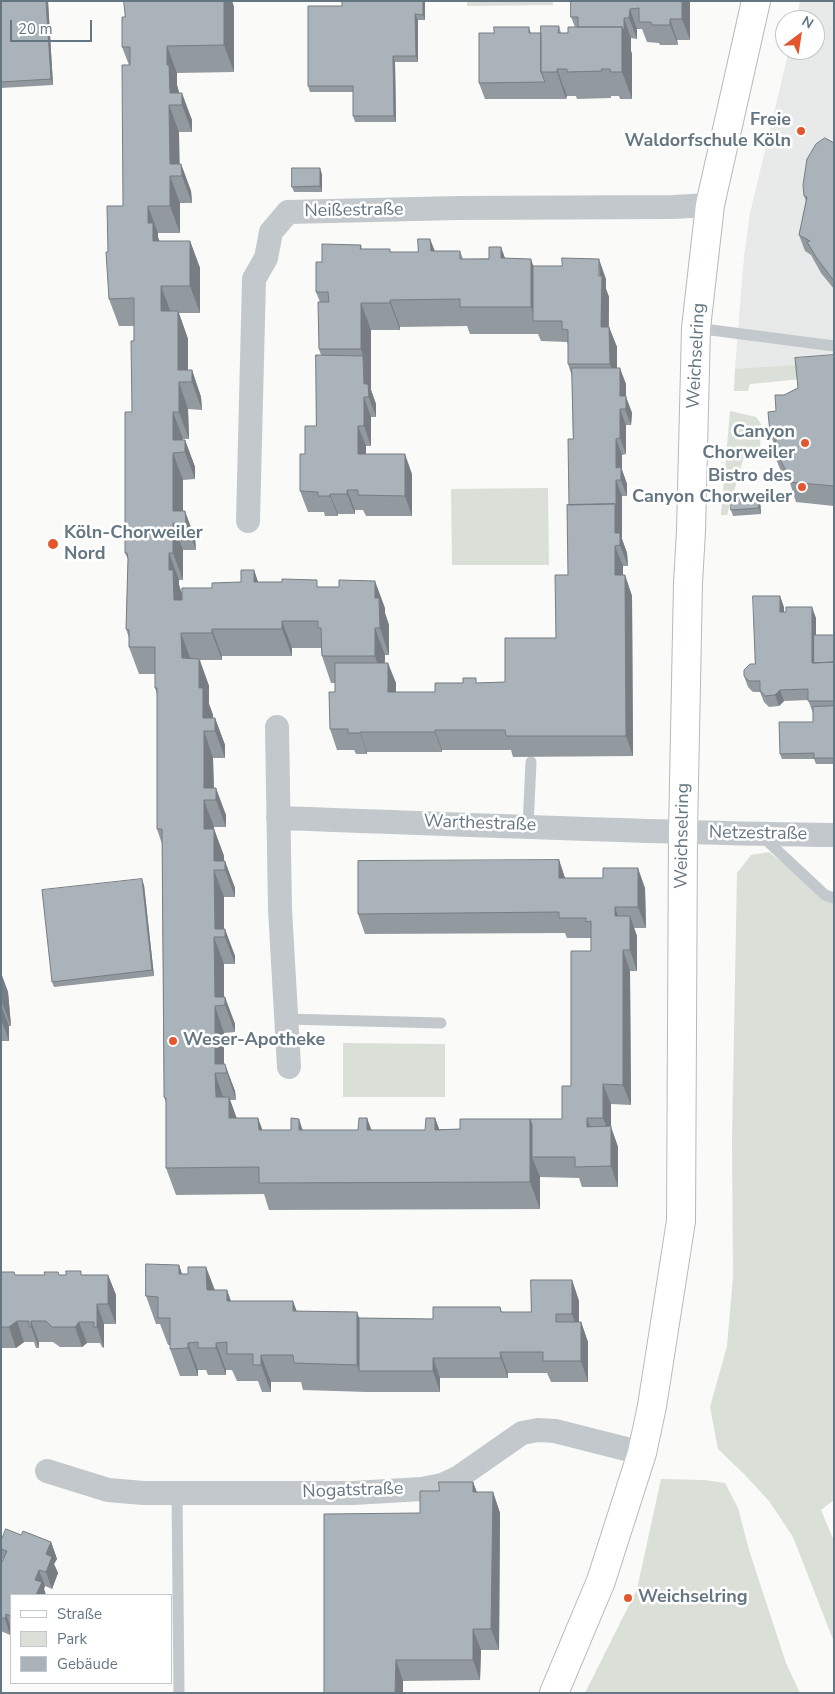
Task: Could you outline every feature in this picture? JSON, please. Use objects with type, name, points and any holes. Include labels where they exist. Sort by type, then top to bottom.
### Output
[{"type":"street","name":"Weichselring","points":[[554,1693],[601,1582],[642,1453],[652,1406],[681,1221],[683,833],[696,328],[710,205],[756,1]]},
{"type":"street","name":"Neißestraße","points":[[248,522],[254,279],[266,258],[271,232],[288,212],[710,205]]},
{"type":"street","points":[[277,726],[280,909],[288,1067]]},
{"type":"street","name":"Warthestraße","points":[[278,818],[683,833]]},
{"type":"street","name":"Netzestraße","points":[[683,833],[834,835]]},
{"type":"street","name":"Nogatstraße","points":[[47,1471],[108,1490],[143,1493],[353,1493],[422,1489],[442,1485],[459,1477],[522,1433],[538,1430],[555,1431],[642,1453]]},
{"type":"street","name":"Weichselring","points":[[545,1693],[568,1660]]},
{"type":"lane","points":[[696,328],[834,346]]},
{"type":"lane","points":[[528,826],[531,762]]},
{"type":"lane","points":[[760,834],[825,895],[834,898]]},
{"type":"lane","points":[[286,1019],[441,1023]]},
{"type":"lane","points":[[177,1494],[179,1693]]},
{"type":"shaded area","name":"Freie Waldorfschule Köln","points":[[800,1],[834,1],[834,376],[735,369],[744,256],[750,213],[787,60],[825,60],[825,10],[798,10]]},
{"type":"green space","points":[[467,1],[553,1],[553,5],[467,6]]},
{"type":"green space","points":[[829,363],[802,379],[750,384],[748,391],[734,391],[735,369]]},
{"type":"green space","points":[[730,411],[756,417],[761,424],[760,451],[745,453],[727,515],[721,515]]},
{"type":"green space","points":[[548,488],[549,565],[452,565],[451,489]]},
{"type":"green space","points":[[769,852],[825,895],[834,898],[834,1500],[821,1510],[834,1541],[834,1642],[793,1537],[769,1501],[718,1449],[710,1407],[727,1346],[733,1277],[732,1141],[737,873],[751,855]]},
{"type":"green space","points":[[343,1043],[445,1044],[445,1097],[343,1097]]},
{"type":"green space","points":[[661,1479],[704,1480],[725,1483],[738,1508],[749,1550],[786,1663],[800,1693],[585,1693],[637,1589]]},
{"type":"building","points":[[1,1],[46,1],[51,79],[1,82]]},
{"type":"building","points":[[124,1],[224,1],[224,45],[167,46],[170,93],[182,93],[182,105],[169,105],[170,164],[181,164],[182,176],[170,176],[170,206],[148,206],[148,223],[153,223],[153,241],[190,241],[190,286],[161,286],[161,311],[178,311],[178,370],[192,370],[192,382],[179,382],[179,412],[173,412],[173,440],[185,440],[185,452],[173,453],[173,511],[185,511],[186,523],[173,523],[173,553],[169,553],[169,570],[173,570],[174,600],[182,600],[182,588],[212,588],[212,583],[241,582],[241,570],[254,570],[254,582],[282,582],[282,579],[317,580],[317,587],[339,587],[339,580],[375,581],[375,598],[379,598],[380,628],[375,628],[375,656],[322,656],[321,628],[318,628],[318,621],[282,621],[282,629],[212,629],[212,633],[181,633],[182,658],[199,659],[199,688],[203,688],[203,718],[215,718],[215,731],[204,731],[204,788],[216,788],[216,800],[204,800],[204,829],[214,829],[214,861],[225,861],[225,870],[214,870],[215,929],[225,929],[225,937],[214,937],[215,997],[225,997],[225,1005],[215,1006],[215,1064],[225,1064],[227,1073],[215,1073],[216,1097],[229,1097],[229,1118],[258,1118],[259,1130],[291,1130],[291,1118],[299,1119],[299,1130],[358,1130],[359,1118],[367,1118],[367,1130],[425,1130],[426,1118],[435,1118],[435,1130],[460,1129],[460,1119],[530,1119],[530,1182],[259,1183],[259,1167],[166,1168],[162,829],[157,829],[157,688],[155,688],[155,647],[129,647],[129,630],[126,629],[128,559],[127,553],[125,553],[125,412],[132,412],[131,341],[134,341],[134,298],[109,299],[106,252],[108,252],[107,206],[123,206],[122,65],[130,65],[130,47],[122,47],[122,17],[125,17]]},
{"type":"building","points":[[342,1],[423,1],[423,15],[415,14],[416,56],[393,56],[394,116],[353,116],[353,86],[308,86],[308,6],[342,6]]},
{"type":"building","points":[[571,1],[682,1],[682,19],[670,19],[670,25],[652,25],[651,22],[639,22],[639,8],[630,9],[629,18],[624,18],[624,31],[622,27],[578,27],[578,17],[571,17]]},
{"type":"building","points":[[541,26],[559,26],[558,33],[568,33],[568,27],[622,27],[622,72],[611,72],[610,69],[601,69],[602,71],[567,72],[567,69],[557,69],[557,72],[541,72]]},
{"type":"building","points":[[494,27],[529,27],[529,33],[541,33],[541,72],[545,82],[479,83],[479,33],[494,33]]},
{"type":"building","points":[[825,138],[834,143],[834,281],[807,242],[810,241],[799,235],[807,197],[804,196],[803,185],[807,159],[816,144]]},
{"type":"building","points":[[292,168],[320,168],[320,186],[292,187]]},
{"type":"building","points":[[418,239],[430,239],[431,251],[460,251],[460,259],[489,259],[489,247],[501,247],[501,258],[531,259],[531,307],[460,307],[460,299],[390,300],[390,303],[361,303],[361,349],[319,349],[318,302],[329,302],[328,292],[316,292],[316,262],[322,262],[322,244],[361,245],[360,249],[390,249],[390,252],[418,252]]},
{"type":"building","points":[[562,258],[599,259],[599,276],[602,276],[601,327],[609,327],[610,364],[568,364],[568,330],[562,329],[562,321],[533,321],[533,266],[562,266]]},
{"type":"building","points":[[316,355],[363,356],[364,384],[368,384],[369,397],[364,397],[364,426],[358,426],[358,454],[405,454],[405,496],[358,495],[358,490],[347,490],[347,494],[318,496],[318,492],[300,491],[300,454],[305,454],[305,426],[316,426]]},
{"type":"building","name":"Canyon Chorweiler","points":[[834,355],[834,486],[789,482],[788,474],[777,454],[774,454],[777,433],[770,433],[768,412],[776,411],[775,395],[784,395],[798,388],[795,358]]},
{"type":"building","points":[[572,368],[620,368],[620,396],[626,396],[626,409],[620,409],[620,438],[616,439],[616,468],[621,467],[621,480],[616,480],[616,509],[615,504],[569,505],[568,439],[573,439]]},
{"type":"building","points":[[732,492],[758,494],[759,508],[731,510]]},
{"type":"building","points":[[615,504],[615,533],[620,533],[620,545],[615,546],[615,575],[625,575],[626,736],[506,736],[505,730],[348,733],[348,729],[330,729],[329,692],[335,692],[335,663],[388,663],[388,692],[435,692],[435,683],[463,683],[463,678],[476,678],[476,683],[505,682],[505,638],[556,638],[555,575],[568,575],[567,505]]},
{"type":"building","points":[[753,596],[780,596],[780,612],[786,612],[786,607],[812,607],[812,663],[834,662],[834,701],[808,701],[808,689],[780,690],[775,695],[765,696],[760,690],[760,681],[749,681],[744,676],[744,670],[750,664],[755,664]]},
{"type":"building","points":[[814,635],[834,635],[834,662],[814,663]]},
{"type":"building","points":[[834,706],[834,758],[814,758],[814,753],[780,754],[779,722],[813,722],[813,707]]},
{"type":"building","points":[[559,860],[559,878],[603,878],[603,868],[638,868],[638,907],[615,907],[615,916],[630,916],[630,950],[623,950],[623,1085],[603,1084],[603,1118],[587,1118],[587,1127],[611,1126],[611,1166],[575,1167],[575,1157],[532,1157],[532,1125],[530,1119],[562,1119],[562,1086],[571,1086],[571,951],[591,951],[591,921],[586,922],[586,918],[559,918],[559,912],[358,914],[358,861]]},
{"type":"building","points":[[142,879],[152,970],[52,982],[42,890]]},
{"type":"building","points":[[146,1264],[179,1265],[179,1274],[188,1274],[188,1267],[206,1267],[207,1290],[227,1290],[227,1301],[293,1301],[293,1311],[357,1312],[357,1365],[294,1363],[293,1355],[261,1355],[261,1365],[253,1365],[253,1354],[227,1354],[227,1342],[216,1343],[216,1348],[198,1348],[198,1342],[188,1343],[188,1348],[170,1349],[170,1318],[158,1318],[158,1297],[146,1296]]},
{"type":"building","points":[[66,1271],[81,1271],[81,1275],[108,1275],[108,1304],[97,1304],[97,1327],[94,1327],[94,1322],[79,1322],[75,1327],[52,1327],[46,1321],[31,1321],[31,1327],[29,1327],[29,1321],[17,1321],[9,1327],[1,1327],[1,1272],[14,1272],[15,1275],[45,1275],[44,1272],[58,1272],[59,1275],[66,1275]]},
{"type":"building","points":[[531,1280],[572,1280],[572,1314],[556,1314],[556,1322],[581,1322],[581,1361],[543,1361],[543,1352],[500,1352],[501,1358],[433,1358],[433,1371],[359,1371],[359,1318],[433,1319],[433,1307],[500,1307],[501,1312],[531,1312]]},
{"type":"building","points":[[439,1482],[473,1482],[473,1492],[493,1492],[491,1629],[473,1629],[473,1660],[396,1660],[395,1693],[324,1693],[324,1514],[420,1513],[420,1491],[439,1491]]},
{"type":"building","points":[[6,1529],[21,1535],[23,1531],[51,1542],[46,1554],[52,1557],[46,1572],[39,1570],[35,1580],[42,1582],[36,1594],[10,1594],[10,1616],[6,1614],[5,1619],[1,1617],[1,1562],[7,1551],[1,1549],[1,1541]]},
{"type":"place","name":"Freie Waldorfschule Köln","points":[[801,131]]},
{"type":"place","name":"Canyon Chorweiler","points":[[805,443]]},
{"type":"place","name":"Bistro des Canyon Chorweiler","points":[[802,487]]},
{"type":"place","name":"Köln-Chorweiler Nord","points":[[53,544]]},
{"type":"place","name":"Weser-Apotheke","points":[[173,1041]]},
{"type":"place","name":"Weichselring","points":[[628,1598]]}]
